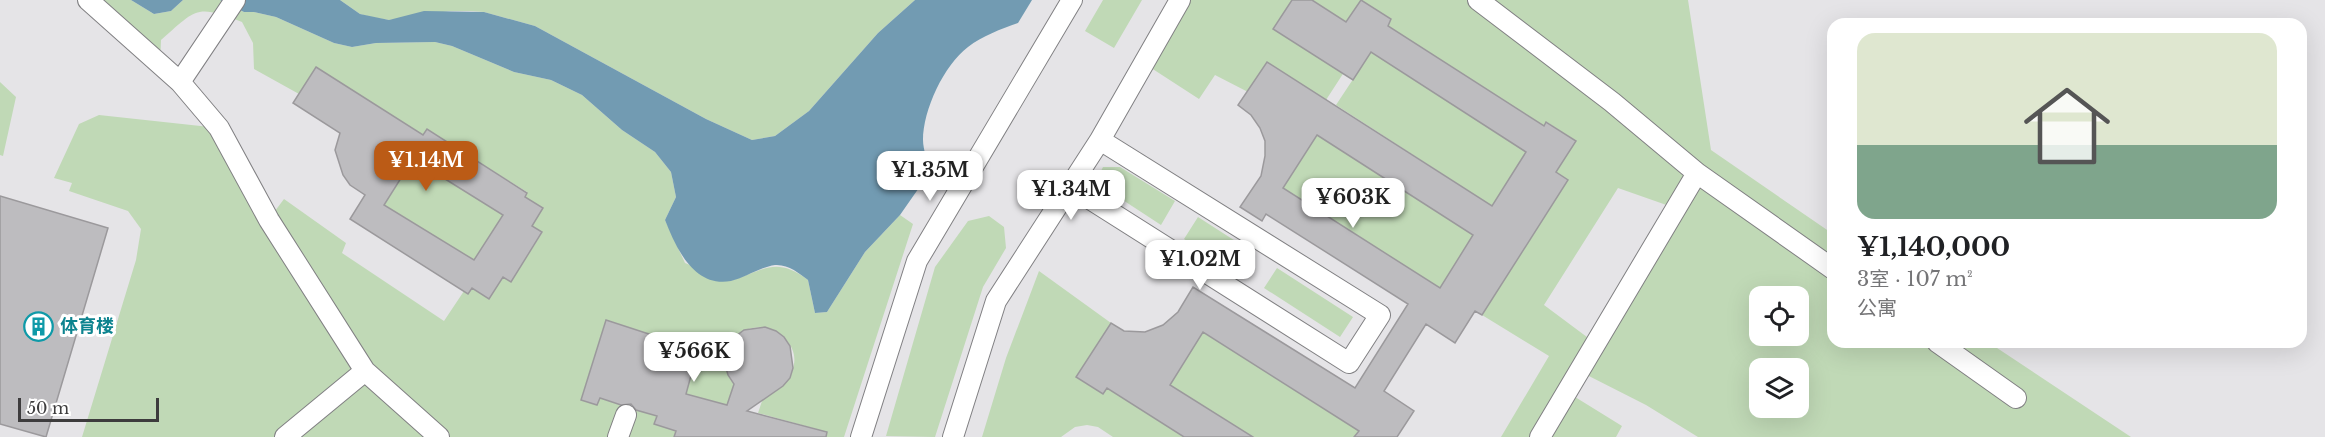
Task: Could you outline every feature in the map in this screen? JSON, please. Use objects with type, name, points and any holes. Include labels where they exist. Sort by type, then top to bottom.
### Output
[{"type":"street","points":[[88,0],[180,82],[219,128],[268,220],[365,370],[439,437]]},
{"type":"street","points":[[180,82],[235,0]]},
{"type":"street","points":[[861,437],[917,261],[1072,0]]},
{"type":"street","points":[[953,437],[996,301],[1100,140],[1180,0]]},
{"type":"street","points":[[1478,0],[1612,102],[1697,173],[1827,265]]},
{"type":"street","points":[[1071,187],[1349,363],[1380,315],[1100,140]]},
{"type":"street","points":[[1540,437],[1697,173]]},
{"type":"street","points":[[1945,348],[2016,398]]},
{"type":"street","points":[[285,437],[365,370]]},
{"type":"street","points":[[618,437],[626,415]]},
{"type":"green space","points":[[88,0],[131,0],[154,14],[171,11],[183,0],[220,0],[244,12],[276,17],[334,43],[352,47],[376,43],[435,42],[452,46],[514,72],[551,80],[582,95],[622,130],[655,152],[671,172],[676,197],[665,220],[685,263],[730,281],[770,267],[787,268],[808,280],[815,313],[827,312],[865,252],[900,215],[913,224],[844,437],[815,437],[816,429],[758,413],[764,395],[773,391],[787,379],[794,363],[791,346],[784,338],[770,329],[747,329],[734,338],[729,345],[725,360],[734,384],[727,405],[686,394],[698,350],[606,320],[581,400],[597,405],[600,398],[657,416],[654,424],[676,431],[674,437],[82,437],[136,260],[141,229],[128,211],[69,191],[72,183],[54,178],[79,124],[99,115],[219,128],[269,219],[284,199],[346,243],[342,253],[444,321],[464,291],[468,294],[485,266],[489,299],[503,277],[511,282],[542,233],[532,226],[543,208],[532,201],[522,201],[527,192],[427,130],[423,135],[316,67],[299,94],[254,69],[253,43],[242,22],[215,13],[205,12],[190,16],[161,40],[160,65]]},
{"type":"green space","points":[[340,0],[915,0],[878,33],[809,111],[775,136],[752,140],[706,119],[535,26],[484,12],[471,11],[450,11],[389,20],[360,14]]},
{"type":"green space","points":[[1103,0],[1142,0],[1114,48],[1085,31]]},
{"type":"green space","points":[[1180,0],[1292,0],[1273,29],[1322,60],[1340,32],[1361,46],[1326,100],[1267,62],[1248,92],[1215,75],[1199,99],[1145,64]]},
{"type":"green space","points":[[1312,0],[1361,0],[1346,22]]},
{"type":"green space","points":[[1361,0],[1688,0],[1711,150],[1827,230],[1827,348],[1997,348],[2131,437],[1698,437],[1646,405],[1579,371],[1567,392],[1622,426],[1616,437],[1501,437],[1549,356],[1482,315],[1568,180],[1556,172],[1576,141],[1547,122],[1544,126],[1388,26],[1391,19]],"holes":[[[1618,188],[1675,208],[1595,343],[1544,305]]]},
{"type":"green space","points":[[1371,52],[1526,152],[1492,206],[1336,105]]},
{"type":"green space","points":[[0,82],[16,97],[3,156],[0,155]]},
{"type":"green space","points":[[1317,135],[1473,235],[1440,288],[1283,188]]},
{"type":"green space","points":[[413,159],[503,215],[474,260],[384,205]]},
{"type":"green space","points":[[1103,167],[1120,167],[1175,201],[1161,225],[1106,189],[1098,177]]},
{"type":"green space","points":[[989,216],[1004,227],[1006,248],[983,287],[935,437],[886,436],[935,267],[968,221]]},
{"type":"green space","points":[[1198,217],[1254,253],[1240,275],[1184,239]]},
{"type":"green space","points":[[1277,268],[1353,317],[1340,337],[1264,288]]},
{"type":"green space","points":[[1039,271],[1111,323],[1076,377],[1103,394],[1107,388],[1184,437],[1113,437],[1098,427],[1087,425],[1075,427],[1061,437],[982,437],[1006,358]]},
{"type":"green space","points":[[1203,332],[1359,431],[1354,437],[1253,437],[1170,385]]},
{"type":"water","points":[[131,0],[183,0],[171,11],[154,14]]},
{"type":"water","points":[[220,0],[340,0],[360,14],[389,20],[424,11],[484,12],[535,26],[706,119],[752,140],[775,136],[809,111],[878,33],[915,0],[1032,0],[1018,23],[973,43],[959,55],[943,76],[931,102],[924,128],[923,144],[930,172],[900,215],[865,252],[827,312],[815,313],[808,280],[784,266],[769,266],[742,278],[718,282],[697,272],[688,264],[665,220],[676,197],[671,172],[655,152],[622,130],[582,95],[551,80],[514,72],[452,46],[435,42],[376,43],[352,47],[334,43],[276,17],[244,12]]},
{"type":"building","points":[[1292,0],[1312,0],[1346,22],[1361,0],[1391,19],[1388,26],[1544,126],[1546,122],[1576,141],[1556,172],[1568,180],[1482,315],[1475,311],[1455,343],[1426,324],[1384,391],[1414,411],[1397,437],[1354,437],[1359,431],[1203,332],[1170,385],[1253,437],[1184,437],[1107,388],[1103,394],[1076,377],[1111,323],[1124,331],[1145,332],[1163,325],[1178,312],[1193,287],[1355,388],[1408,304],[1266,214],[1262,221],[1240,207],[1261,176],[1265,141],[1251,115],[1238,105],[1267,62],[1492,206],[1526,152],[1371,52],[1353,80],[1273,29]],"holes":[[[1317,135],[1473,235],[1440,288],[1283,188]]]},
{"type":"building","points":[[316,67],[423,135],[427,129],[527,193],[525,197],[543,208],[532,226],[542,232],[511,282],[503,277],[489,299],[472,288],[468,294],[350,219],[365,195],[350,185],[343,175],[335,150],[340,133],[293,103]],"holes":[[[413,159],[503,215],[474,260],[384,205]]]},
{"type":"building","name":"体育楼","points":[[0,196],[108,228],[46,437],[0,424]]},
{"type":"building","points":[[606,320],[698,350],[686,394],[727,405],[734,384],[725,365],[725,354],[729,344],[744,330],[765,327],[776,331],[790,346],[793,368],[790,378],[783,386],[747,411],[827,432],[826,437],[674,437],[676,431],[654,424],[657,416],[636,410],[631,404],[621,405],[600,398],[597,405],[581,400]]},
{"type":"place","name":"体育楼","points":[[39,326]]}]
